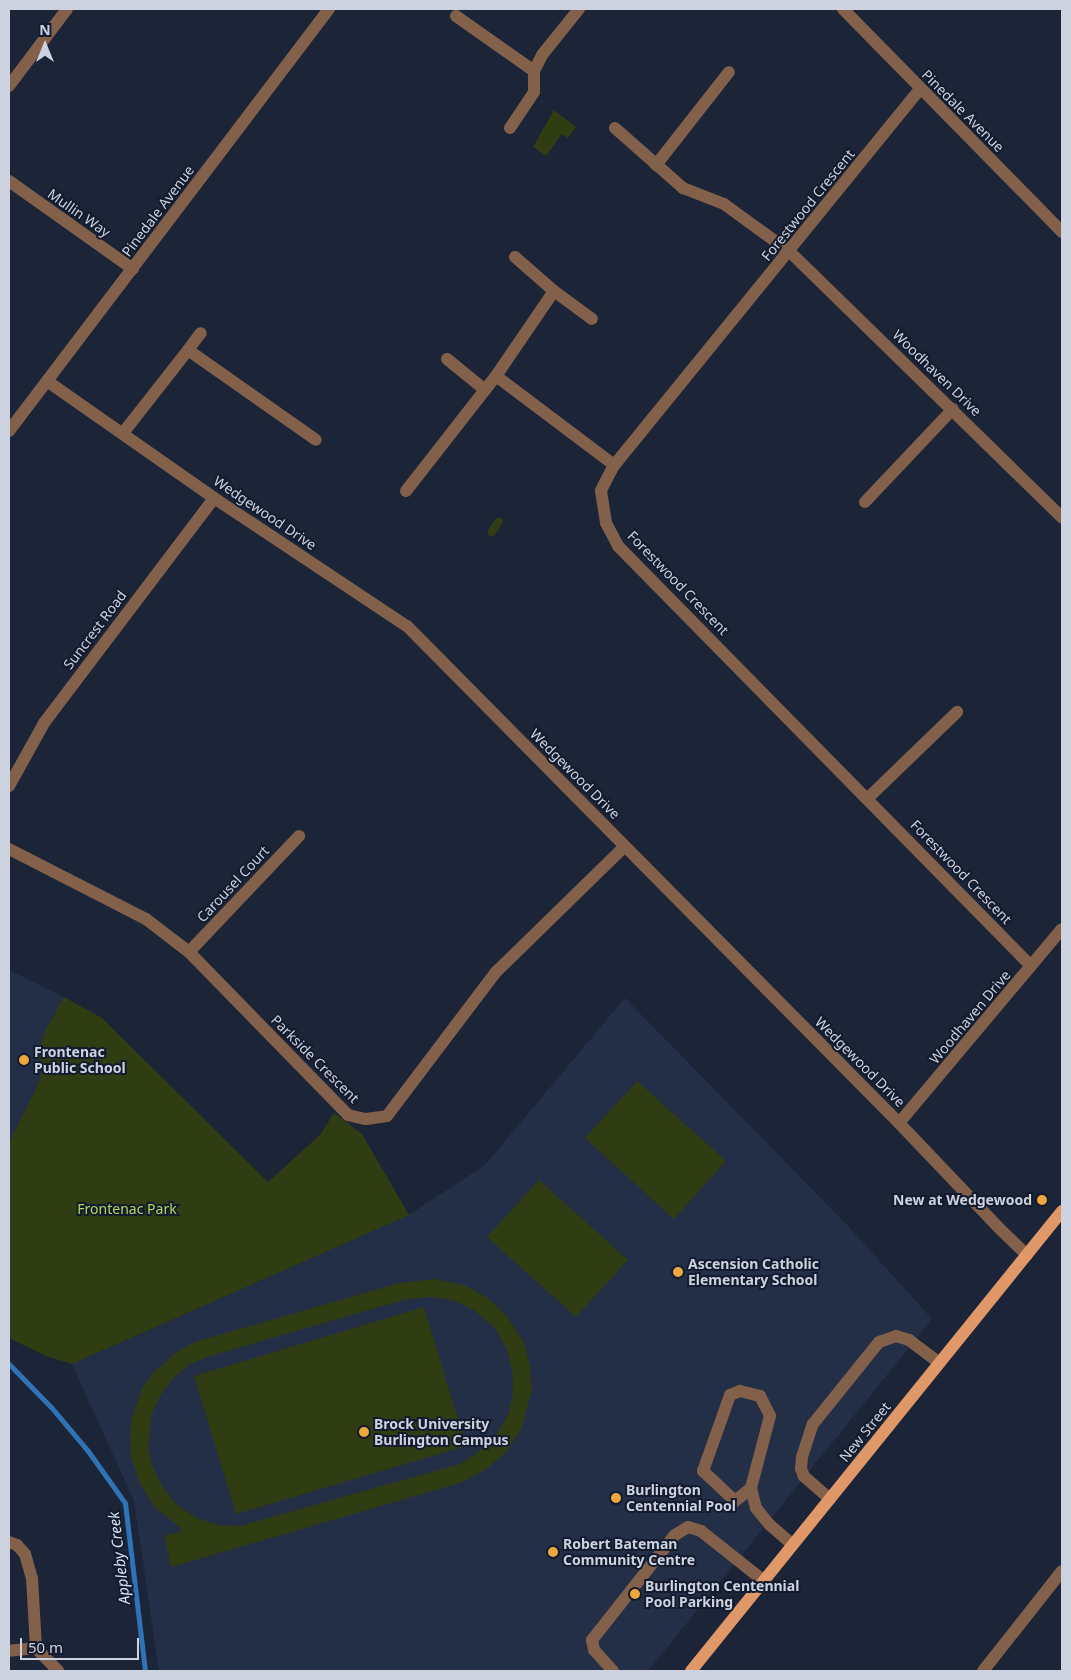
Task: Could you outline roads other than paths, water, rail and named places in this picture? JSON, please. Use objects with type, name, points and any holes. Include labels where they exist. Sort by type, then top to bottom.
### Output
[{"type":"main road","name":"New Street","points":[[691,1671],[1062,1211]]},
{"type":"street","points":[[9,86],[67,9]]},
{"type":"street","name":"Pinedale Avenue","points":[[9,431],[329,9]]},
{"type":"street","points":[[510,128],[534,92],[534,71],[542,55],[578,9]]},
{"type":"street","name":"Pinedale Avenue","points":[[843,9],[1062,232]]},
{"type":"street","points":[[456,16],[534,71]]},
{"type":"street","points":[[656,164],[729,72]]},
{"type":"street","name":"Forestwood Crescent","points":[[920,89],[790,252],[614,465],[601,491],[606,523],[618,546],[868,798],[1031,966]]},
{"type":"street","name":"Woodhaven Drive","points":[[615,128],[683,188],[724,204],[790,252],[1062,516]]},
{"type":"street","name":"Mullin Way","points":[[9,181],[133,269]]},
{"type":"street","points":[[515,257],[554,291],[592,319]]},
{"type":"street","points":[[406,491],[496,376],[554,291]]},
{"type":"street","points":[[123,433],[201,333]]},
{"type":"street","points":[[188,350],[316,440]]},
{"type":"street","points":[[447,358],[485,390]]},
{"type":"street","points":[[496,376],[614,465]]},
{"type":"street","name":"Wedgewood Drive","points":[[47,381],[214,498],[407,626],[899,1123],[1027,1255]]},
{"type":"street","points":[[865,502],[953,409]]},
{"type":"street","name":"Suncrest Road","points":[[9,786],[44,723],[214,498]]},
{"type":"street","points":[[868,798],[957,712]]},
{"type":"street","name":"Carousel Court","points":[[189,952],[299,836]]},
{"type":"street","name":"Parkside Crescent","points":[[9,849],[146,919],[189,952],[348,1115],[366,1120],[387,1116],[496,972],[625,846]]},
{"type":"street","name":"Woodhaven Drive","points":[[899,1123],[1062,929]]},
{"type":"street","points":[[830,1499],[804,1476],[800,1464],[813,1424],[837,1394],[879,1342],[896,1336],[909,1340],[939,1363]]},
{"type":"street","points":[[752,1488],[735,1501],[704,1471],[730,1395],[740,1391],[760,1396],[770,1416],[752,1488],[756,1508],[770,1525],[793,1545]]},
{"type":"street","points":[[612,1671],[594,1650],[592,1640],[675,1535],[688,1527],[701,1531],[764,1581]]},
{"type":"street","points":[[9,1542],[16,1545],[25,1554],[32,1578],[36,1648],[58,1671]]},
{"type":"street","points":[[983,1671],[1062,1571]]},
{"type":"street","points":[[9,1651],[36,1648]]},
{"type":"waterway","name":"Appleby Creek","points":[[9,1364],[51,1407],[88,1451],[125,1503],[145,1671]]},
{"type":"place","name":"Frontenac Public School","points":[[24,1060]]},
{"type":"place","name":"New at Wedgewood","points":[[1042,1200]]},
{"type":"place","name":"Ascension Catholic Elementary School","points":[[678,1272]]},
{"type":"place","name":"Brock University Burlington Campus","points":[[364,1432]]},
{"type":"place","name":"Burlington Centennial Pool","points":[[616,1498]]},
{"type":"place","name":"Robert Bateman Community Centre","points":[[553,1552]]},
{"type":"place","name":"Burlington Centennial Pool Parking","points":[[635,1594]]},
{"type":"park label","name":"Frontenac Park","points":[[127,1209]]}]
